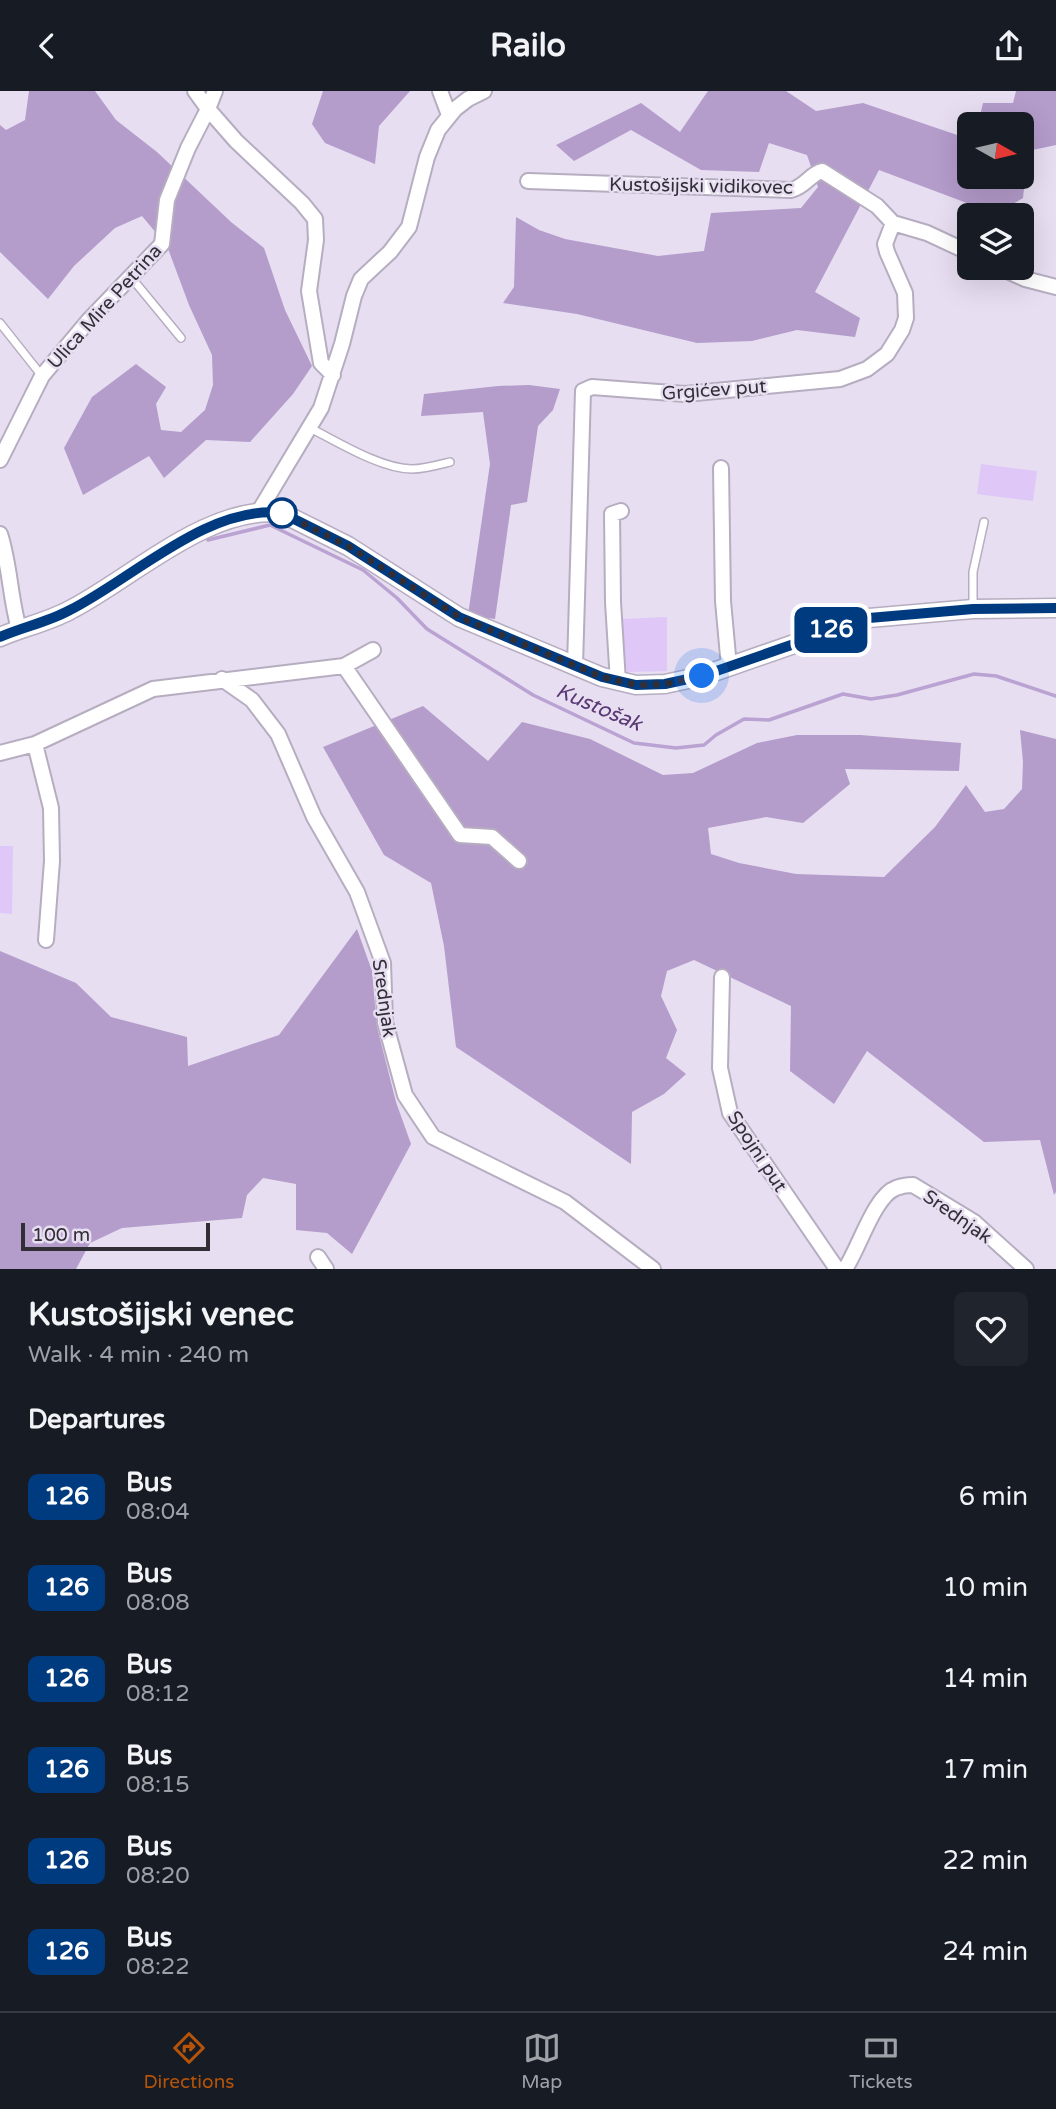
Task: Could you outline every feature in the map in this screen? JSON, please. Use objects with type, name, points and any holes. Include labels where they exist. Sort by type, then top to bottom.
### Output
[{"type":"street","points":[[195,91],[236,141],[315,219],[316,240],[309,291],[321,363],[332,375]]},
{"type":"street","name":"Ulica Mire Petrina","points":[[0,460],[42,376],[130,276],[162,244],[167,200],[215,91]]},
{"type":"street","points":[[440,91],[449,115]]},
{"type":"street","points":[[258,513],[321,408],[361,279],[390,252],[409,227],[427,157],[438,130],[449,115],[468,99],[484,91]]},
{"type":"street","name":"Kustošijski vidikovec","points":[[528,181],[791,190],[822,171],[877,207],[893,223],[927,233],[957,247]]},
{"type":"street","name":"Grgićev put","points":[[575,666],[583,391],[592,387],[685,394],[840,379],[867,369],[887,354],[906,318],[905,293],[887,252],[886,244],[893,223]]},
{"type":"street","points":[[1029,280],[1056,287]]},
{"type":"street","points":[[721,468],[723,601],[729,667]]},
{"type":"street","points":[[618,682],[612,514],[621,511]]},
{"type":"street","points":[[0,637],[72,609],[189,538],[236,516],[258,513],[282,513],[348,546],[459,617],[575,666],[618,682],[636,685],[665,684],[702,676],[869,618],[973,609],[1056,608]]},
{"type":"street","points":[[0,534],[19,629]]},
{"type":"street","points":[[0,753],[35,744],[153,689],[344,666],[373,650]]},
{"type":"street","points":[[344,666],[460,835],[492,837],[519,861]]},
{"type":"street","name":"Srednjak","points":[[222,679],[252,701],[278,734],[314,817],[357,892],[383,963],[385,1022],[405,1094],[433,1137],[565,1202],[653,1269]]},
{"type":"street","points":[[35,744],[51,809],[52,861],[46,940]]},
{"type":"street","name":"Spojni put","points":[[722,977],[720,1068],[730,1113],[837,1269]]},
{"type":"street","name":"Srednjak","points":[[845,1269],[854,1257],[877,1206],[894,1188],[913,1185],[974,1222],[1026,1269]]},
{"type":"lane","points":[[130,276],[181,338]]},
{"type":"lane","points":[[0,323],[42,376]]},
{"type":"lane","points":[[310,428],[370,457],[400,468],[415,469],[450,462]]},
{"type":"lane","points":[[973,609],[973,572],[984,522]]},
{"type":"shaded area","points":[[29,91],[95,91],[116,120],[157,152],[231,222],[264,248],[285,310],[312,366],[293,394],[250,442],[206,440],[164,478],[149,456],[83,495],[64,448],[92,397],[136,364],[166,387],[156,404],[161,430],[181,432],[205,410],[213,385],[212,355],[189,305],[167,246],[142,216],[115,228],[74,266],[48,299],[0,252],[0,125],[6,130],[25,120]]},
{"type":"shaded area","points":[[323,91],[410,91],[379,126],[375,164],[325,143],[312,124]]},
{"type":"shaded area","points":[[708,91],[786,91],[816,111],[863,103],[957,135],[957,189],[1024,189],[1023,198],[1015,203],[967,203],[879,170],[815,292],[860,318],[855,337],[797,330],[752,341],[697,343],[577,314],[503,303],[514,287],[516,217],[539,230],[565,239],[658,256],[704,251],[711,213],[801,208],[818,187],[807,155],[769,143],[759,172],[701,170],[631,130],[574,161],[556,145],[641,103],[680,132]]},
{"type":"shaded area","points":[[1016,91],[1056,91],[1056,145],[1034,150],[1034,112],[981,112],[983,103],[1013,103]]},
{"type":"shaded area","points":[[529,385],[560,389],[553,410],[538,426],[527,502],[511,505],[495,619],[468,615],[490,464],[483,412],[421,416],[424,394]]},
{"type":"shaded area","points":[[981,464],[1037,471],[1033,501],[977,494]]},
{"type":"shaded area","points":[[667,617],[667,671],[627,672],[622,645],[622,619]]},
{"type":"shaded area","points":[[423,706],[488,761],[522,722],[590,739],[663,775],[693,773],[757,743],[797,735],[860,735],[961,743],[959,771],[845,769],[850,784],[803,823],[766,817],[708,828],[711,854],[739,863],[796,874],[884,877],[935,827],[966,785],[985,812],[1004,809],[1022,789],[1020,730],[1056,739],[1054,1195],[1040,1140],[984,1142],[867,1051],[834,1104],[790,1071],[791,1006],[694,960],[667,971],[661,996],[677,1030],[666,1058],[686,1074],[664,1094],[632,1112],[631,1164],[456,1047],[444,946],[431,883],[384,855],[323,747]]},
{"type":"shaded area","points":[[0,846],[13,846],[12,914],[0,913]]},
{"type":"shaded area","points":[[357,929],[372,971],[377,1027],[396,1102],[411,1144],[352,1254],[327,1233],[296,1230],[296,1184],[263,1178],[247,1195],[242,1218],[122,1228],[90,1243],[76,1269],[0,1269],[0,951],[76,983],[111,1017],[187,1037],[188,1066],[279,1035]]},
{"type":"waterway","name":"Kustošak","points":[[208,540],[270,525],[363,570],[397,598],[427,629],[533,695],[634,743],[676,748],[704,745],[744,719],[769,720],[843,694],[871,699],[897,695],[974,674],[996,676],[1056,696]]},
{"type":"bus line","name":"126","points":[[0,637],[72,609],[165,551],[236,516],[272,512],[282,513],[348,546],[459,617],[602,677],[636,685],[665,684],[702,676],[869,618],[973,609],[1056,608]]},
{"type":"route","points":[[282,513],[348,546],[459,617],[602,677],[636,685],[665,684],[702,676]]}]
